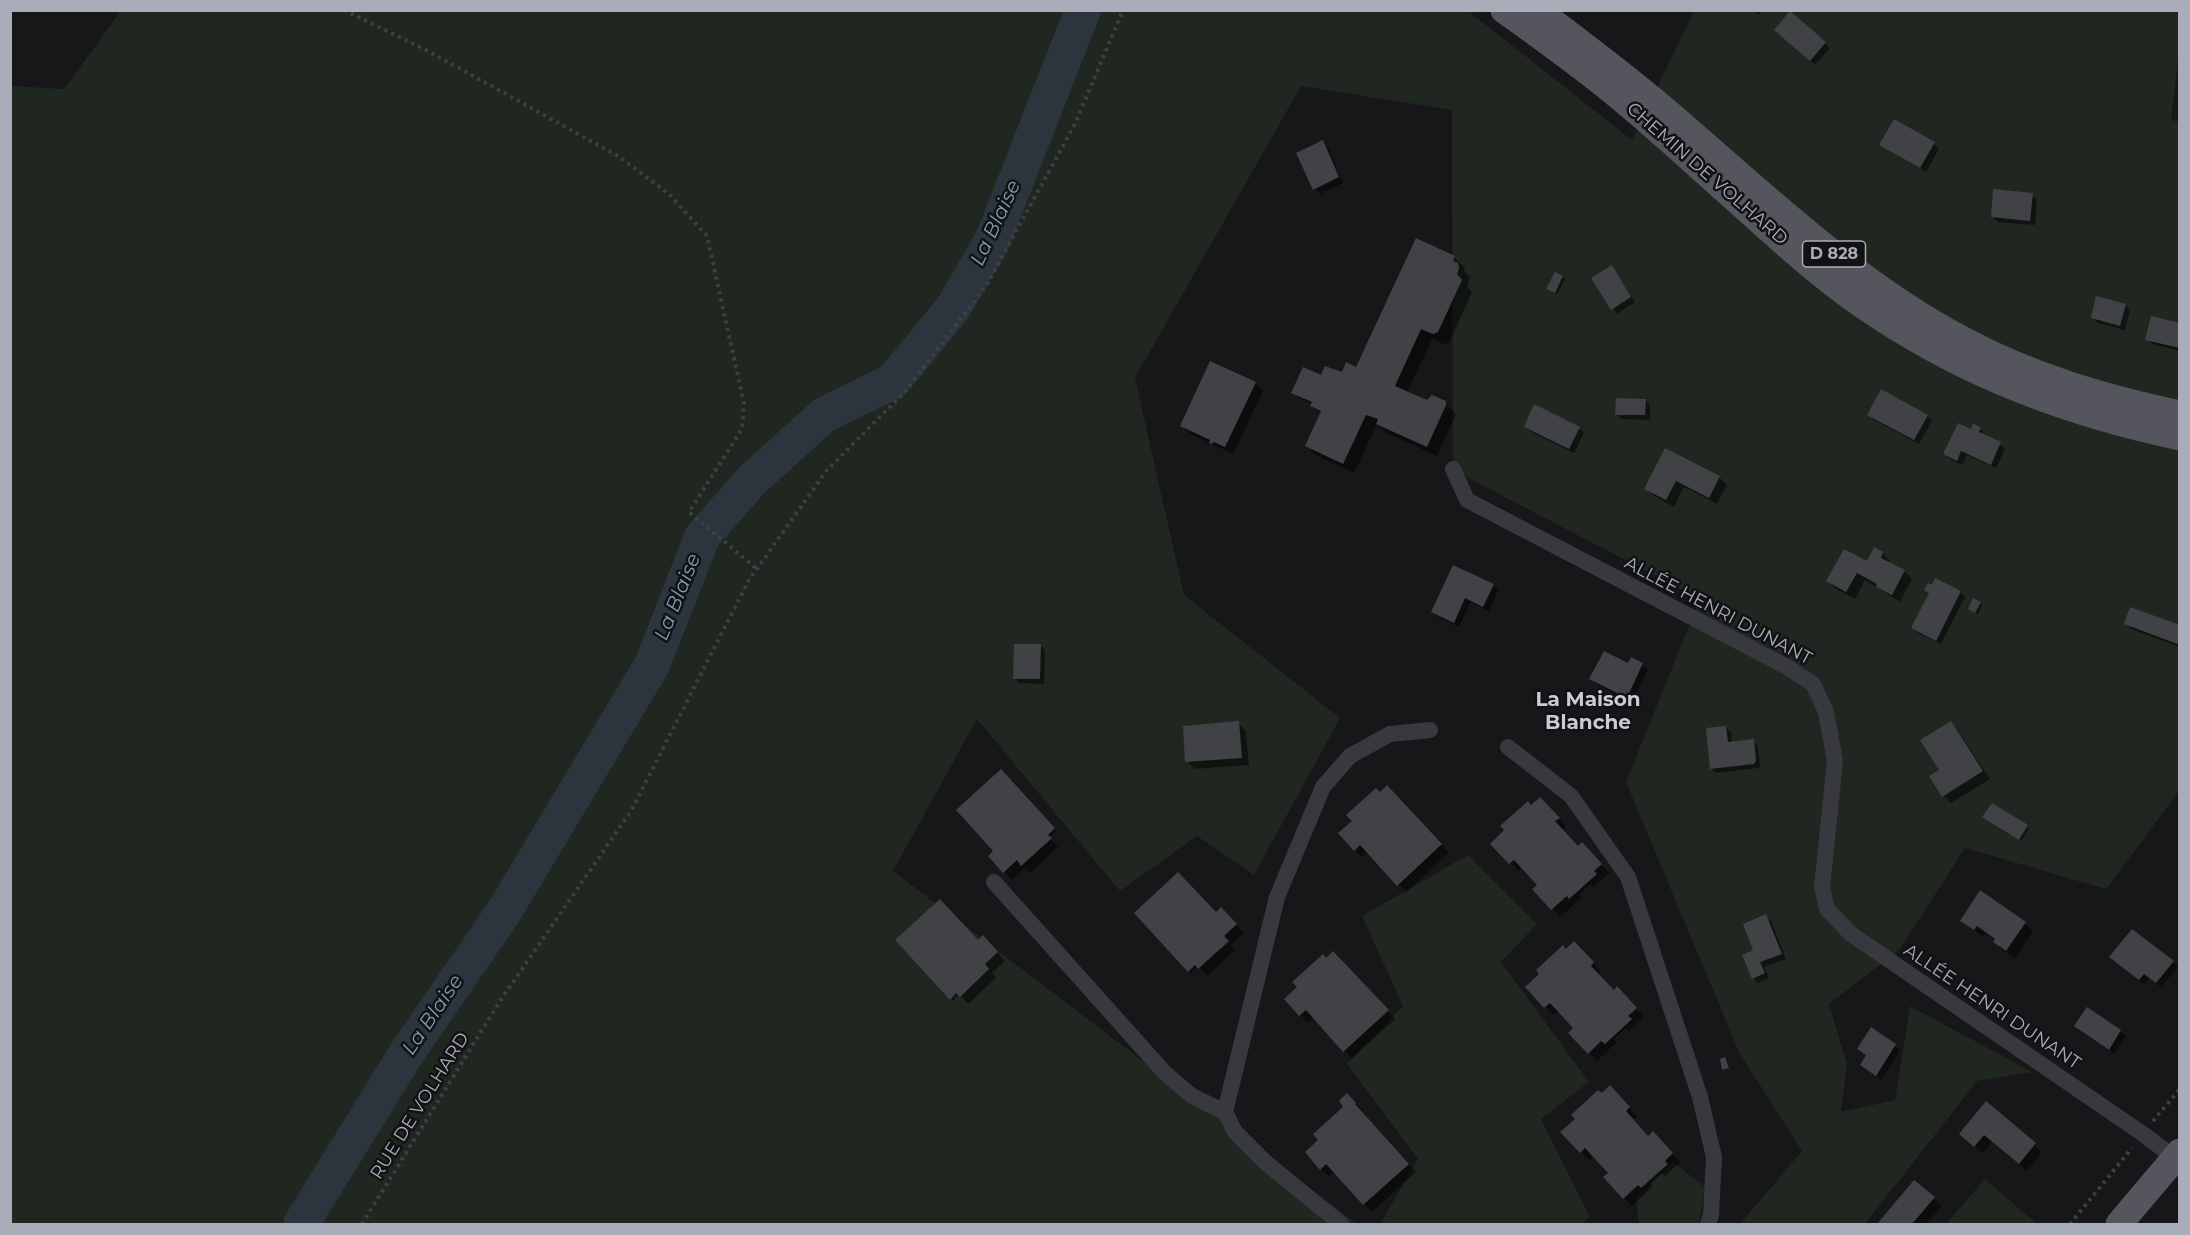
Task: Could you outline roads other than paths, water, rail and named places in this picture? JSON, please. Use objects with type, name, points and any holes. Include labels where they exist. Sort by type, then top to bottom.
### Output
[{"type":"main road","name":"CHEMIN DE VOLHARD","points":[[1504,10],[1623,100],[1785,242],[1878,316],[1980,374],[2038,398],[2092,415],[2180,437]]},
{"type":"main road","name":"CHEMIN DE VOLHARD","points":[[1537,10],[1621,73],[1843,262],[1909,309],[1965,342],[2026,369],[2078,389],[2180,414]]},
{"type":"main road","points":[[2119,1224],[2177,1155]]},
{"type":"street","name":"ALLÉE HENRI DUNANT","points":[[1453,469],[1467,500],[1787,667],[1813,684],[1826,712],[1835,760],[1822,887],[1827,909],[1851,934],[2177,1155]]},
{"type":"street","points":[[1225,1112],[1277,897],[1323,787],[1350,756],[1390,734],[1430,730]]},
{"type":"street","points":[[1508,747],[1571,795],[1628,877],[1700,1097],[1714,1157],[1711,1215],[1708,1224]]},
{"type":"street","points":[[994,882],[1165,1073],[1192,1096],[1225,1112],[1235,1132],[1264,1162],[1341,1224]]},
{"type":"waterway","name":"La Blaise","points":[[301,1224],[406,1054],[505,910],[652,665],[702,537],[752,480],[824,415],[893,381],[953,308],[993,239],[1083,10]]},
{"type":"district","name":"La Maison Blanche","points":[[1588,712]]}]
